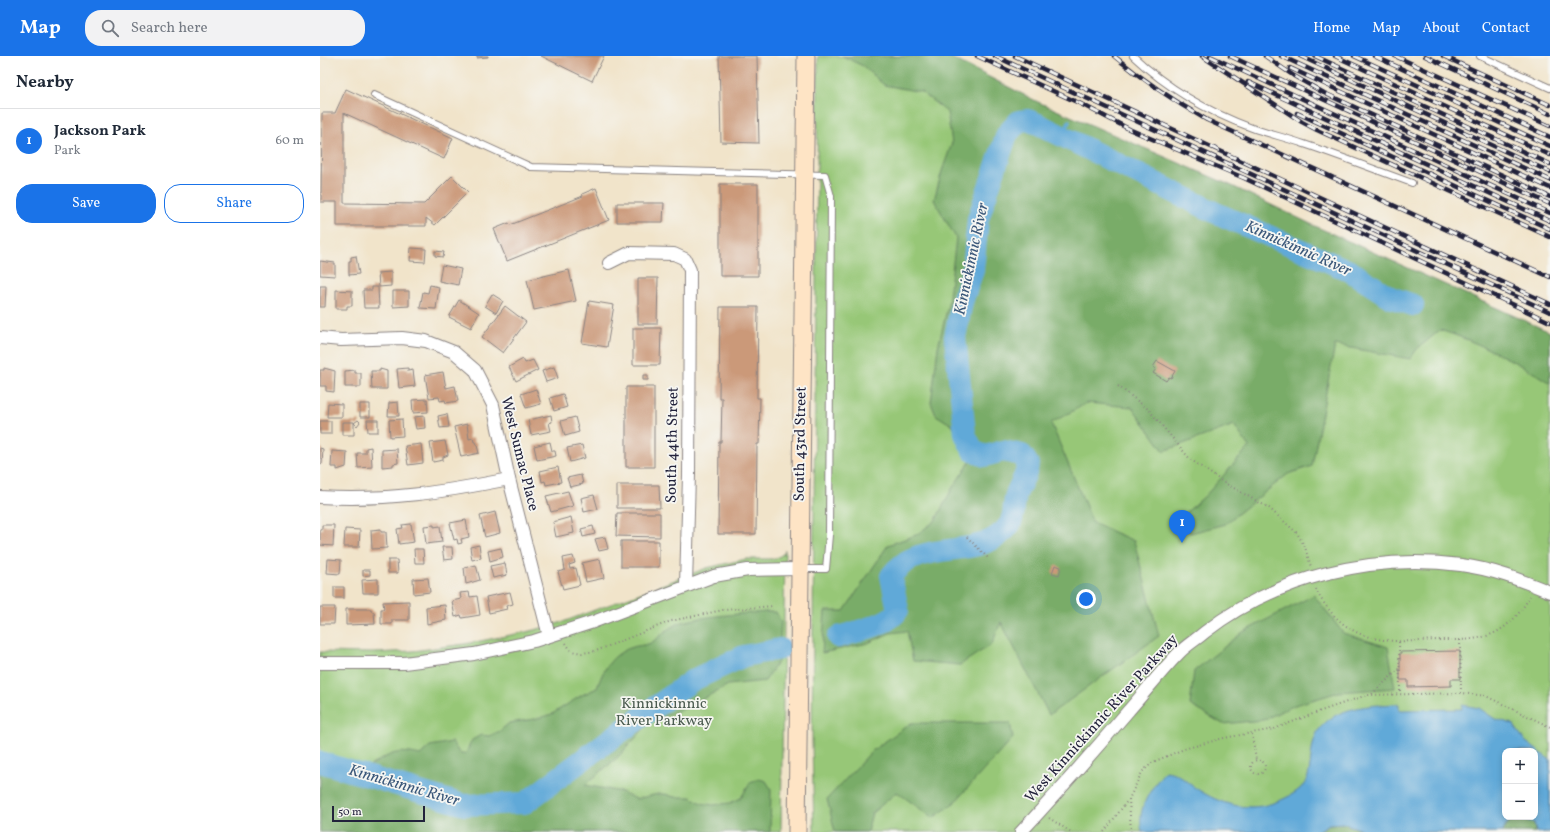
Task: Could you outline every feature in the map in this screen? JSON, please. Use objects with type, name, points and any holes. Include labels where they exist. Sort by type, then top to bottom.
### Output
[{"type":"main road","name":"South 43rd Street","points":[[798,832],[799,569],[806,56]]},
{"type":"street","name":"South 44th Street","points":[[609,263],[629,253],[674,254],[685,259],[690,270],[686,586]]},
{"type":"street","name":"West Sumac Place","points":[[320,338],[341,340],[402,338],[426,341],[454,352],[475,370],[493,405],[509,479],[549,636]]},
{"type":"street","points":[[320,497],[358,499],[437,493],[509,479]]},
{"type":"street","name":"West Kinnickinnic River Parkway","points":[[1021,832],[1181,651],[1228,614],[1272,592],[1313,576],[1363,566],[1413,562],[1462,565],[1509,576],[1550,592]]},
{"type":"street","points":[[320,663],[404,663],[474,654],[549,636],[593,622],[714,576],[736,572],[799,569]]},
{"type":"lane","points":[[1133,56],[1148,70],[1181,94],[1219,114],[1252,128],[1302,143],[1412,183]]},
{"type":"lane","points":[[1480,56],[1550,88]]},
{"type":"lane","points":[[374,95],[531,167],[825,175],[831,196],[829,535],[826,570],[799,569]]},
{"type":"path","points":[[1118,386],[1148,409],[1190,459],[1223,482],[1269,508],[1297,533],[1305,546],[1317,591],[1324,603],[1348,628],[1367,636],[1399,642],[1475,639],[1493,634],[1508,624],[1520,612],[1535,586]]},
{"type":"path","points":[[967,537],[988,558]]},
{"type":"path","points":[[566,643],[571,651],[588,653],[609,647],[671,621],[723,610],[774,606]]},
{"type":"path","points":[[1460,640],[1460,693]]},
{"type":"path","points":[[1399,642],[1400,693]]},
{"type":"path","points":[[1371,695],[1399,669]]},
{"type":"path","points":[[1104,832],[1129,799],[1142,772],[1153,762],[1184,749],[1224,738],[1274,729],[1318,712],[1371,695],[1400,693],[1460,693],[1486,696],[1550,727]]},
{"type":"path","points":[[1252,734],[1256,760],[1251,767],[1252,771],[1259,773],[1262,771],[1264,765],[1262,762],[1256,760]]},
{"type":"path","points":[[1129,799],[1131,832]]},
{"type":"path","points":[[1039,812],[1071,832]]},
{"type":"green space","points":[[818,56],[913,56],[1550,344],[1550,832],[814,832],[812,742]]},
{"type":"green space","points":[[842,56],[948,56],[1038,102],[1230,185],[1315,226],[1550,332],[1550,383],[1524,367],[1496,353],[1468,340],[1440,330],[1417,349],[1410,359],[1335,345],[1312,466],[1288,474],[1225,524],[1191,533],[1175,522],[1205,496],[1249,447],[1234,425],[1164,451],[1132,407],[1087,403],[1051,423],[1093,523],[1134,541],[1159,636],[1049,715],[1001,622],[992,644],[960,665],[913,661],[907,631],[890,633],[868,643],[822,653],[825,611],[844,611],[888,545],[916,535],[935,521],[953,487],[972,459],[952,425],[936,415],[931,403],[938,347],[948,305],[956,238],[934,200],[952,143],[947,112],[921,92],[884,85],[863,66]]},
{"type":"green space","name":"Kinnickinnic River Parkway","points":[[785,550],[781,832],[320,832],[320,652],[373,653],[413,651],[465,644],[531,631],[563,622],[707,568],[746,559],[775,559],[783,554]]},
{"type":"green space","points":[[1314,595],[1343,633],[1388,647],[1395,688],[1339,692],[1295,705],[1263,720],[1223,724],[1190,705],[1194,671],[1243,632]]},
{"type":"green space","points":[[776,612],[781,622],[779,660],[765,681],[728,685],[688,707],[650,722],[618,757],[585,785],[622,792],[636,799],[665,794],[674,797],[691,797],[701,803],[713,805],[730,803],[741,798],[750,782],[759,779],[766,781],[771,789],[770,832],[320,832],[320,763],[343,763],[366,768],[392,754],[404,752],[420,755],[430,746],[452,742],[460,754],[466,753],[472,740],[481,735],[489,736],[500,731],[509,723],[535,719],[552,714],[582,695],[597,688],[605,669],[613,659],[623,651],[651,643],[673,626],[704,618]]},
{"type":"green space","points":[[911,723],[1010,723],[1013,738],[954,803],[933,818],[897,792],[872,813],[867,832],[835,832],[827,799],[873,750]]},
{"type":"green space","points":[[1515,820],[1524,820],[1534,823],[1535,832],[1503,832],[1505,826],[1509,822]]},
{"type":"green space","points":[[1343,823],[1367,832],[1317,832],[1329,824]]},
{"type":"water","points":[[1399,704],[1399,710],[1462,709],[1462,705],[1479,708],[1495,719],[1513,724],[1525,741],[1534,748],[1502,748],[1502,820],[1515,820],[1507,823],[1503,832],[1367,832],[1343,823],[1329,824],[1317,832],[1142,832],[1141,815],[1146,799],[1165,771],[1176,774],[1199,790],[1225,803],[1243,807],[1268,805],[1290,796],[1306,782],[1315,736],[1325,723],[1334,716],[1355,708]]},
{"type":"water","points":[[1538,751],[1550,760],[1550,832],[1536,832],[1534,823],[1525,820],[1538,820]]},
{"type":"building","points":[[477,56],[488,56],[488,57],[477,58]]},
{"type":"building","points":[[541,56],[604,56],[592,81]]},
{"type":"building","points":[[719,56],[757,56],[759,143],[721,142]]},
{"type":"building","points":[[346,89],[453,138],[444,159],[344,113],[344,203],[424,204],[452,176],[468,192],[435,225],[426,218],[426,226],[337,226],[337,202],[321,202],[322,113],[335,113]]},
{"type":"building","points":[[720,184],[758,184],[758,276],[720,276]]},
{"type":"building","points":[[596,188],[609,220],[507,261],[494,229],[509,223],[510,225],[583,196],[582,194]]},
{"type":"building","points":[[617,203],[664,203],[663,222],[617,222]]},
{"type":"building","points":[[411,248],[426,249],[425,262],[410,261]]},
{"type":"building","points":[[435,251],[444,252],[443,257],[435,256]]},
{"type":"building","points":[[356,256],[359,274],[349,275],[349,261],[351,261],[351,257]]},
{"type":"building","points":[[320,261],[335,263],[335,276],[320,275]]},
{"type":"building","points":[[442,265],[461,269],[458,285],[439,281]]},
{"type":"building","points":[[569,270],[576,301],[534,310],[527,280]]},
{"type":"building","points":[[391,272],[391,286],[379,287],[378,273]]},
{"type":"building","points":[[638,278],[658,278],[657,324],[638,324]]},
{"type":"building","points":[[430,285],[439,287],[436,309],[420,308],[423,292],[428,293]]},
{"type":"building","points":[[320,286],[326,286],[325,307],[320,307]]},
{"type":"building","points":[[372,287],[378,287],[379,308],[364,308],[363,290],[372,290]]},
{"type":"building","points":[[336,290],[352,291],[352,306],[347,306],[347,309],[336,309]]},
{"type":"building","points":[[393,291],[409,291],[409,306],[393,307]]},
{"type":"building","points":[[492,294],[503,301],[496,313],[485,306]]},
{"type":"building","points":[[459,300],[479,313],[471,328],[449,317]]},
{"type":"building","points":[[589,301],[614,305],[607,347],[582,343]]},
{"type":"building","points":[[505,306],[526,322],[503,353],[482,337]]},
{"type":"building","points":[[720,307],[758,307],[757,398],[760,398],[759,444],[757,444],[756,534],[718,534],[719,442],[721,442],[722,398],[719,398]]},
{"type":"building","points":[[633,328],[661,328],[660,365],[633,365]]},
{"type":"building","points":[[523,359],[525,363],[533,360],[538,370],[516,381],[509,367]]},
{"type":"building","points":[[1157,361],[1175,371],[1171,378],[1169,377],[1166,381],[1153,373],[1156,369],[1153,367]]},
{"type":"building","points":[[554,367],[558,378],[546,382],[542,371]]},
{"type":"building","points":[[324,368],[335,371],[334,392],[326,391],[326,386],[320,386],[320,370],[324,370]]},
{"type":"building","points":[[408,368],[408,371],[413,370],[415,386],[399,388],[397,369]]},
{"type":"building","points":[[380,369],[387,371],[387,389],[372,389],[371,371],[380,371]]},
{"type":"building","points":[[355,370],[355,373],[361,373],[361,387],[345,387],[345,371]]},
{"type":"building","points":[[443,372],[446,388],[455,386],[458,401],[446,403],[445,400],[440,401],[439,397],[429,398],[425,375]]},
{"type":"building","points":[[643,375],[648,375],[648,380],[643,380]]},
{"type":"building","points":[[626,387],[654,387],[654,467],[626,467]]},
{"type":"building","points":[[536,389],[541,404],[526,408],[521,394]]},
{"type":"building","points":[[563,394],[567,407],[554,411],[550,398]]},
{"type":"building","points":[[427,399],[428,412],[413,413],[412,400]]},
{"type":"building","points":[[398,402],[399,416],[388,416],[389,403]]},
{"type":"building","points":[[328,403],[342,404],[342,417],[327,417]]},
{"type":"building","points":[[360,404],[370,404],[370,417],[360,417]]},
{"type":"building","points":[[447,414],[449,427],[440,428],[438,416]]},
{"type":"building","points":[[551,415],[552,422],[549,423],[551,431],[531,435],[528,420]]},
{"type":"building","points":[[424,416],[425,428],[416,429],[414,417]]},
{"type":"building","points":[[575,417],[579,432],[565,436],[561,421]]},
{"type":"building","points":[[402,419],[403,436],[390,437],[389,420]]},
{"type":"building","points":[[358,420],[360,422],[357,426],[354,423]]},
{"type":"building","points":[[367,420],[378,420],[378,432],[368,432]]},
{"type":"building","points":[[320,421],[331,421],[331,434],[320,434]]},
{"type":"building","points":[[342,422],[354,422],[354,435],[342,435]]},
{"type":"building","points":[[467,424],[469,439],[473,438],[474,442],[476,442],[479,453],[461,457],[454,427]]},
{"type":"building","points":[[445,441],[448,455],[443,457],[443,460],[433,462],[430,443]]},
{"type":"building","points":[[550,442],[552,451],[555,451],[556,456],[537,460],[534,446]]},
{"type":"building","points":[[421,444],[423,463],[408,465],[405,446]]},
{"type":"building","points":[[582,445],[585,458],[570,462],[567,448]]},
{"type":"building","points":[[371,447],[372,467],[358,468],[357,453],[366,453],[366,448]]},
{"type":"building","points":[[320,448],[323,449],[322,464],[320,464]]},
{"type":"building","points":[[397,449],[398,463],[393,464],[393,466],[382,467],[382,450]]},
{"type":"building","points":[[332,451],[347,452],[346,467],[337,470],[337,467],[331,467]]},
{"type":"building","points":[[558,467],[561,482],[546,485],[545,481],[542,482],[540,471]]},
{"type":"building","points":[[581,475],[583,484],[570,487],[567,478]]},
{"type":"building","points":[[617,485],[659,485],[660,508],[617,508]]},
{"type":"building","points":[[568,491],[573,506],[551,512],[546,496]]},
{"type":"building","points":[[594,495],[598,509],[584,512],[581,498]]},
{"type":"building","points":[[495,512],[500,533],[485,537],[480,516]]},
{"type":"building","points":[[617,513],[660,513],[660,537],[616,536]]},
{"type":"building","points":[[571,517],[574,533],[556,537],[553,522]]},
{"type":"building","points":[[466,520],[469,537],[461,539],[462,543],[458,544],[457,539],[454,540],[450,523]]},
{"type":"building","points":[[411,524],[414,542],[399,544],[397,529],[403,528],[402,525]]},
{"type":"building","points":[[322,525],[334,525],[333,546],[320,545],[320,529],[322,529]]},
{"type":"building","points":[[434,525],[434,527],[440,526],[442,542],[426,544],[424,526]]},
{"type":"building","points":[[593,526],[595,534],[583,537],[581,529]]},
{"type":"building","points":[[345,529],[360,530],[359,547],[344,547]]},
{"type":"building","points":[[381,529],[381,532],[386,532],[387,548],[372,549],[371,530]]},
{"type":"building","points":[[605,537],[608,549],[599,551],[595,539]]},
{"type":"building","points":[[621,541],[659,541],[659,567],[621,567]]},
{"type":"building","points":[[479,545],[481,558],[472,560],[470,547]]},
{"type":"building","points":[[442,547],[452,547],[453,559],[444,560]]},
{"type":"building","points":[[501,548],[503,557],[490,561],[488,551]]},
{"type":"building","points":[[414,549],[423,549],[424,563],[415,563]]},
{"type":"building","points":[[573,556],[575,563],[569,565],[570,569],[576,568],[580,585],[563,589],[558,572],[565,570],[563,558]]},
{"type":"building","points":[[328,559],[341,560],[340,574],[327,573]]},
{"type":"building","points":[[600,559],[604,578],[586,582],[582,563]]},
{"type":"building","points":[[388,560],[397,560],[398,573],[388,573]]},
{"type":"building","points":[[505,563],[507,575],[493,578],[490,566]]},
{"type":"building","points":[[476,565],[480,580],[466,584],[464,568]]},
{"type":"building","points":[[1055,565],[1061,567],[1059,575],[1052,573]]},
{"type":"building","points":[[363,570],[370,570],[370,575],[363,576]]},
{"type":"building","points":[[428,578],[430,592],[414,594],[413,579]]},
{"type":"building","points":[[378,579],[378,593],[363,593],[362,580]]},
{"type":"building","points":[[334,587],[344,587],[344,598],[334,598]]},
{"type":"building","points":[[469,592],[470,597],[477,596],[480,615],[462,618],[461,615],[455,617],[452,601],[461,599],[460,593]]},
{"type":"building","points":[[510,592],[513,604],[506,606],[507,609],[489,613],[486,597]]},
{"type":"building","points":[[409,601],[409,620],[392,620],[392,624],[381,624],[381,609],[384,609],[383,602]]},
{"type":"building","points":[[445,605],[446,620],[427,624],[426,607]]},
{"type":"building","points":[[320,607],[335,607],[334,624],[320,624]]},
{"type":"building","points":[[346,609],[371,609],[372,612],[374,612],[375,624],[346,625]]},
{"type":"building","points":[[1460,651],[1460,679],[1451,679],[1451,686],[1408,687],[1408,680],[1400,680],[1400,652]]},
{"type":"waterway","name":"Kinnickinnic River","points":[[838,637],[880,624],[894,615],[898,610],[891,576],[904,563],[918,556],[934,552],[983,544],[998,536],[1012,521],[1016,496],[1028,464],[1022,455],[1003,451],[985,456],[973,451],[965,434],[955,337],[962,302],[973,270],[978,219],[1007,134],[1019,121],[1028,120],[1038,124],[1216,213],[1350,271],[1390,297],[1413,305]]},
{"type":"waterway","points":[[1064,137],[1069,121]]},
{"type":"waterway","name":"Kinnickinnic River","points":[[320,762],[464,805],[525,803],[693,680],[744,656],[780,649]]},
{"type":"railway","points":[[977,56],[1079,103],[1131,130],[1244,178],[1550,322]]},
{"type":"railway","points":[[995,56],[1550,312]]},
{"type":"railway","points":[[1015,56],[1550,304]]},
{"type":"railway","points":[[1114,56],[1159,90],[1207,120],[1550,277]]},
{"type":"railway","points":[[1202,56],[1302,122],[1317,130],[1550,237]]},
{"type":"railway","points":[[1210,56],[1550,213]]},
{"type":"railway","points":[[1230,56],[1550,204]]},
{"type":"railway","points":[[1265,56],[1294,76],[1324,93],[1550,197]]},
{"type":"railway","points":[[1281,56],[1550,180]]},
{"type":"railway","points":[[1300,56],[1550,172]]},
{"type":"railway","points":[[1315,56],[1550,164]]},
{"type":"railway","points":[[1335,56],[1550,155]]},
{"type":"railway","points":[[1354,56],[1550,146]]},
{"type":"railway","points":[[1374,56],[1550,137]]},
{"type":"railway","points":[[1395,56],[1550,126]]},
{"type":"railway","points":[[1425,56],[1550,114]]},
{"type":"railway","points":[[1443,56],[1550,105]]},
{"type":"railway","points":[[1290,68],[1550,188]]},
{"type":"railway","points":[[1248,82],[1550,221]]},
{"type":"railway","points":[[1297,113],[1550,229]]},
{"type":"place","name":"Jackson Park","points":[[1182,543]]}]
